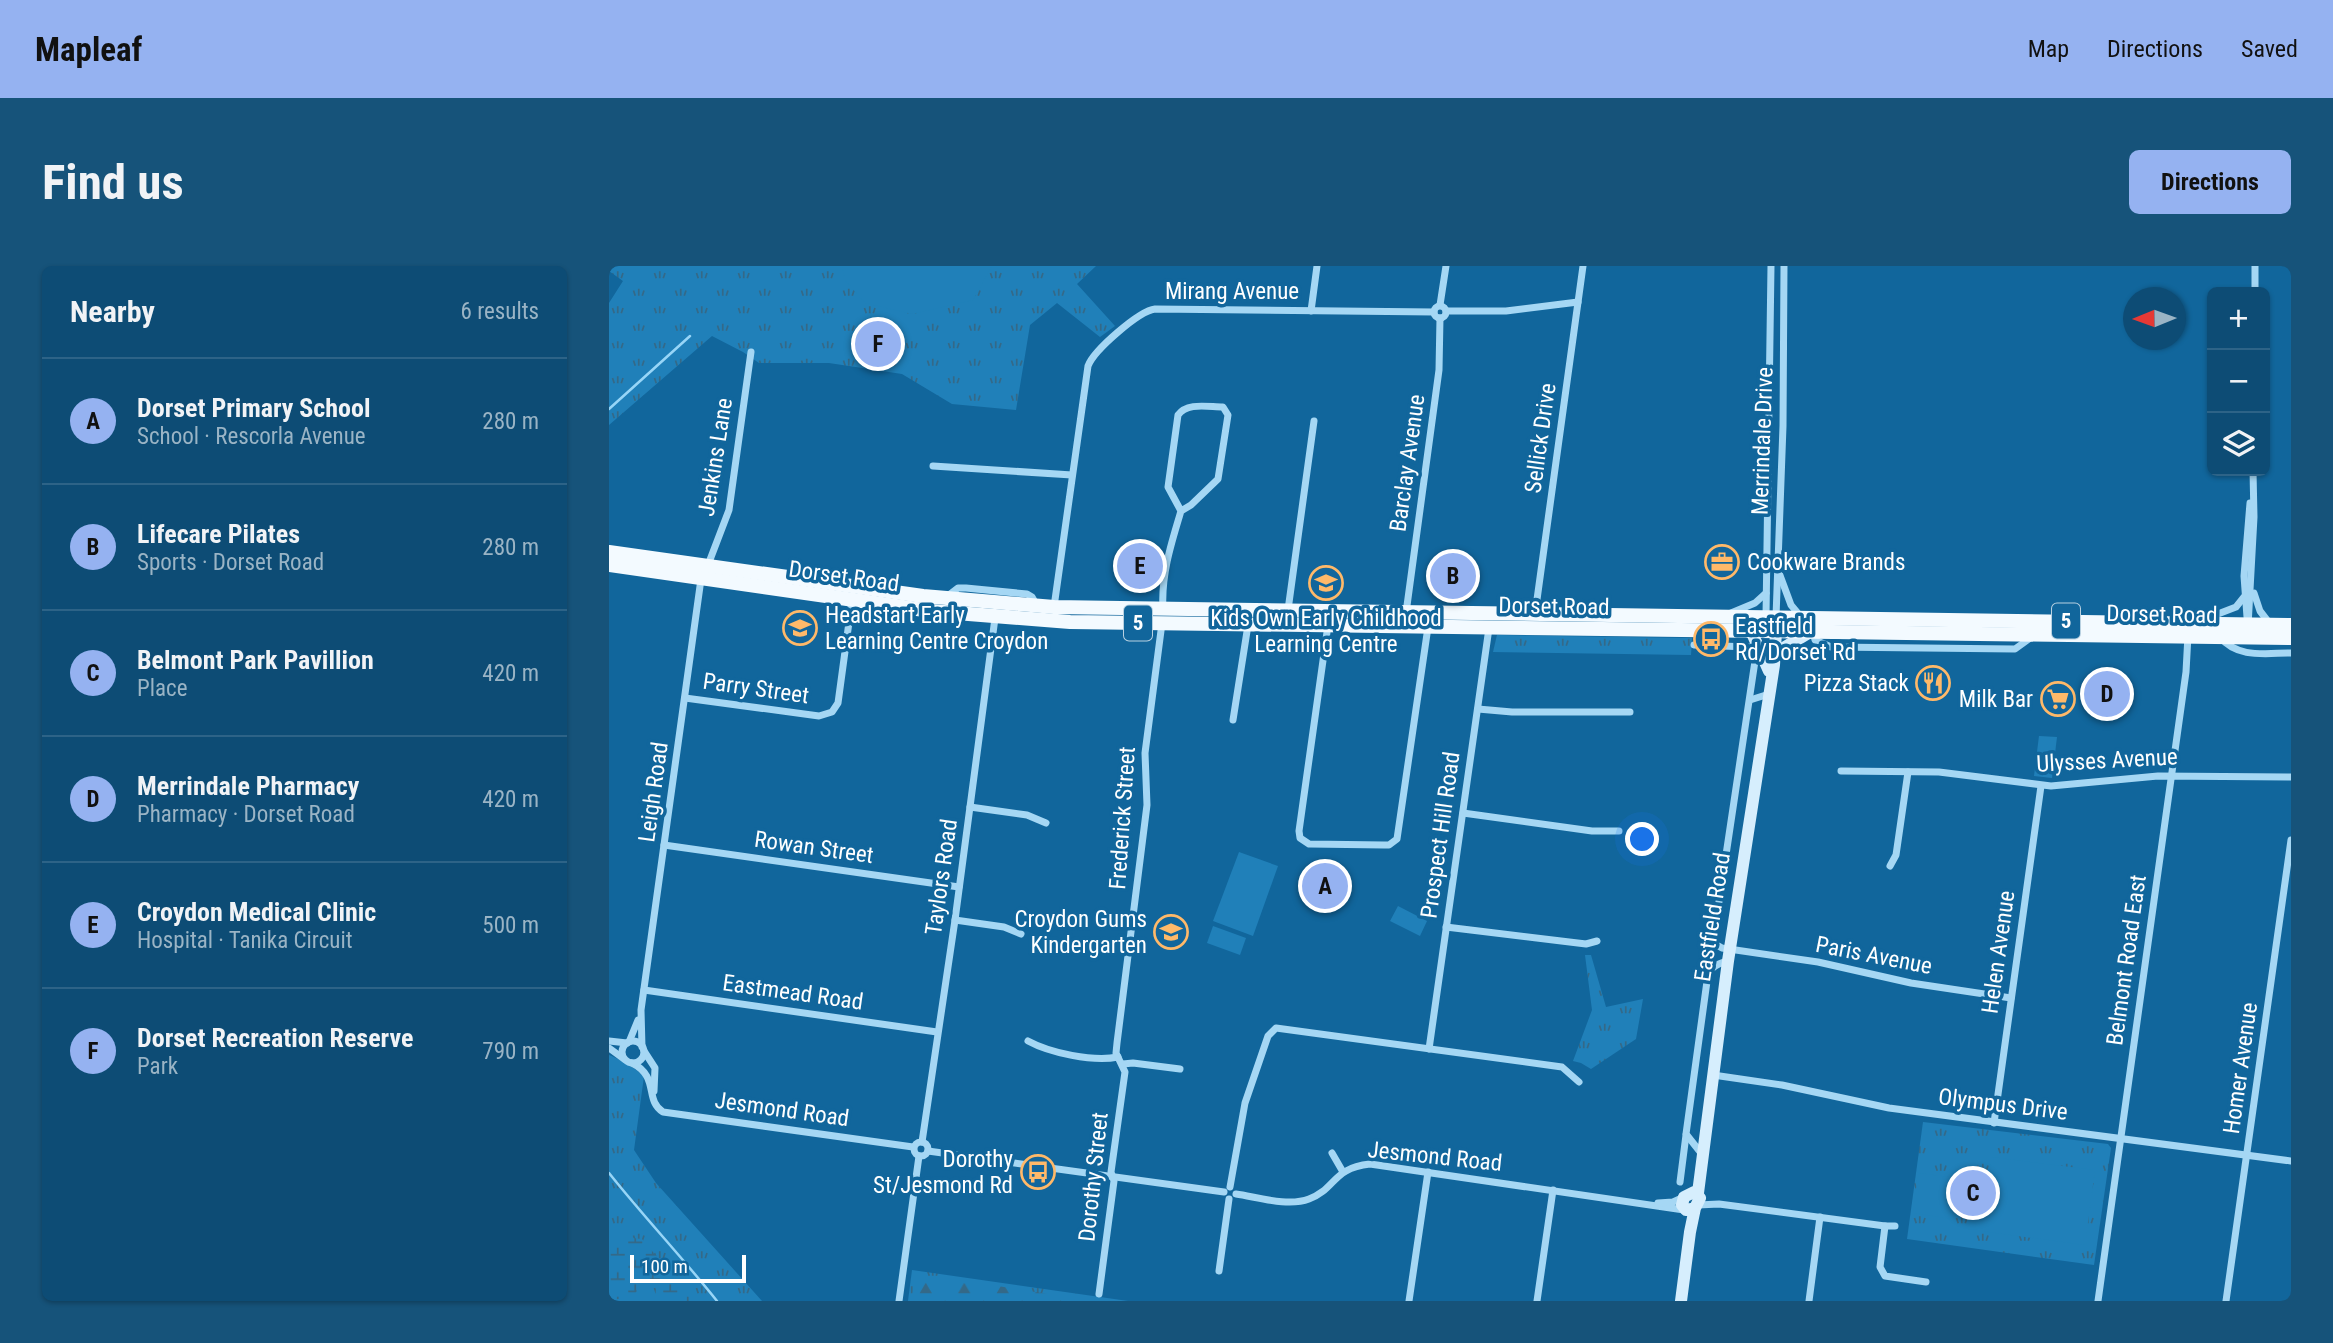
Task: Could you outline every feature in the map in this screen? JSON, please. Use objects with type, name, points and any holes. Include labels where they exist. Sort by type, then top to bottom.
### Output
[{"type":"main road","name":"Dorset Road","points":[[609,552],[852,600],[996,611],[1070,622],[1288,611],[1328,618],[1428,627],[1489,628],[1535,622],[1724,616],[1801,617],[2189,631],[2220,637],[2270,624],[2291,625]]},
{"type":"main road","name":"Dorset Road","points":[[609,565],[705,572],[944,599],[996,611],[1054,607],[1248,624],[1406,613],[1752,633],[2033,636],[2052,628]]},
{"type":"main road","name":"Eastfield Road","points":[[1681,1301],[1691,1201],[1701,1155],[1775,653],[1771,617]]},
{"type":"main road","name":"Dorset Road","points":[[2189,631],[2206,623],[2291,638]]},
{"type":"main road","name":"Eastfield Road","points":[[1769,689],[1772,632]]},
{"type":"main road","points":[[1775,653],[1811,632]]},
{"type":"main road","points":[[1752,633],[1769,671]]},
{"type":"street","points":[[1311,310],[1317,266]]},
{"type":"street","points":[[1445,266],[1440,305],[1446,312]]},
{"type":"street","name":"Sellick Drive","points":[[1535,622],[1583,266]]},
{"type":"street","name":"Merrindale Drive","points":[[1771,266],[1766,592],[1771,617]]},
{"type":"street","name":"Merrindale Drive","points":[[1771,617],[1783,451],[1784,266]]},
{"type":"street","points":[[2255,266],[2255,287]]},
{"type":"street","points":[[1440,305],[1435,308],[1437,315],[1445,315],[1446,312],[1506,311],[1578,303]]},
{"type":"street","name":"Mirang Avenue","points":[[1054,607],[1090,361],[1144,312],[1155,309],[1311,310],[1437,315]]},
{"type":"street","name":"Barclay Avenue","points":[[1406,613],[1439,370],[1437,315]]},
{"type":"street","name":"Jenkins Lane","points":[[705,572],[729,510],[751,352]]},
{"type":"street","points":[[1770,365],[1784,365]]},
{"type":"street","points":[[1188,407],[1223,407],[1228,415],[1218,479],[1181,511],[1168,487],[1178,415],[1182,409],[1188,407]]},
{"type":"street","points":[[1288,611],[1314,421]]},
{"type":"street","points":[[1769,451],[1783,451]]},
{"type":"street","points":[[933,466],[1072,475]]},
{"type":"street","points":[[2248,631],[2252,582],[2253,476]]},
{"type":"street","points":[[2248,631],[2244,596],[2245,556],[2253,476]]},
{"type":"street","name":"Frederick Street","points":[[1121,1060],[1117,1043],[1147,805],[1146,753],[1162,616],[1162,590],[1165,568],[1181,511]]},
{"type":"street","points":[[1776,566],[1791,605],[1801,617]]},
{"type":"street","name":"Leigh Road","points":[[628,1042],[635,1031],[641,1010],[705,572]]},
{"type":"street","points":[[2252,582],[2256,603],[2270,624]]},
{"type":"street","points":[[944,599],[958,589],[991,590],[1027,594],[1032,597],[1037,607]]},
{"type":"street","points":[[1724,616],[1755,603],[1766,592]]},
{"type":"street","points":[[2206,623],[2210,617],[2236,607],[2244,596]]},
{"type":"street","name":"Parry Street","points":[[685,698],[819,716],[832,712],[838,703],[852,600]]},
{"type":"street","name":"Taylors Road","points":[[922,1142],[996,611]]},
{"type":"street","points":[[1328,618],[1300,822],[1300,838],[1309,844],[1384,845],[1393,843],[1399,835],[1428,627]]},
{"type":"street","points":[[1233,720],[1248,624]]},
{"type":"street","name":"Prospect Hill Road","points":[[1429,1049],[1489,628]]},
{"type":"street","name":"Belmont Road East","points":[[2098,1301],[2189,631]]},
{"type":"street","points":[[2220,637],[2227,646],[2241,652],[2291,653]]},
{"type":"street","points":[[1680,1182],[1708,974],[1710,969],[1729,955],[1717,945],[1714,935],[1755,660],[1749,647],[1694,645]]},
{"type":"street","points":[[1750,700],[1769,689]]},
{"type":"street","points":[[1478,709],[1512,712],[1630,712]]},
{"type":"street","name":"Ulysses Avenue","points":[[1841,771],[1953,773],[2042,786],[2171,775],[2291,777]]},
{"type":"street","points":[[1890,866],[1896,855],[1908,772]]},
{"type":"street","name":"Helen Avenue","points":[[1994,1123],[2042,786]]},
{"type":"street","points":[[970,807],[1027,815],[1046,823]]},
{"type":"street","points":[[1463,813],[1592,831],[1619,831]]},
{"type":"street","name":"Homer Avenue","points":[[2226,1301],[2291,839]]},
{"type":"street","name":"Rowan Street","points":[[664,845],[959,887]]},
{"type":"street","points":[[955,920],[1004,927],[1021,934]]},
{"type":"street","points":[[1447,927],[1586,944],[1597,941]]},
{"type":"street","name":"Paris Avenue","points":[[1729,955],[1818,962],[1911,984],[2011,998]]},
{"type":"street","name":"Eastmead Road","points":[[644,990],[937,1032]]},
{"type":"street","name":"Leigh Road","points":[[641,1010],[643,1049]]},
{"type":"street","points":[[1227,1189],[1245,1103],[1265,1042],[1273,1029],[1279,1027],[1562,1067],[1579,1082]]},
{"type":"street","points":[[609,1041],[635,1042],[643,1049],[655,1068],[653,1097]]},
{"type":"street","points":[[1028,1041],[1046,1051],[1180,1069]]},
{"type":"street","points":[[628,1042],[622,1048],[628,1061],[641,1060],[643,1049]]},
{"type":"street","name":"Jesmond Road","points":[[609,1048],[649,1077],[654,1104],[659,1110],[913,1147]]},
{"type":"street","name":"Dorothy Street","points":[[1099,1294],[1114,1181],[1111,1172],[1125,1072],[1121,1060]]},
{"type":"street","name":"Olympus Drive","points":[[1712,1075],[1781,1085],[1889,1108],[2291,1161]]},
{"type":"street","points":[[1686,1134],[1701,1155]]},
{"type":"street","points":[[919,1156],[914,1152],[915,1144],[922,1142],[927,1145],[928,1151]]},
{"type":"street","points":[[928,1151],[1112,1177],[1235,1189],[1219,1270]]},
{"type":"street","points":[[919,1156],[928,1151]]},
{"type":"street","points":[[1332,1153],[1343,1172]]},
{"type":"street","points":[[899,1301],[919,1156]]},
{"type":"street","name":"Jesmond Road","points":[[1233,1197],[1301,1201],[1317,1195],[1343,1172],[1370,1164],[1640,1202],[1691,1201]]},
{"type":"street","points":[[1409,1301],[1428,1172]]},
{"type":"street","points":[[1537,1301],[1553,1190]]},
{"type":"street","points":[[1691,1201],[1895,1226]]},
{"type":"street","name":"Jesmond Road","points":[[1640,1202],[1691,1201]]},
{"type":"street","points":[[1809,1301],[1821,1217]]},
{"type":"street","points":[[1885,1226],[1881,1272],[1885,1276],[1926,1282]]},
{"type":"green space","points":[[609,266],[1096,266],[1077,284],[1115,326],[1100,337],[1057,303],[1030,325],[1016,410],[952,404],[902,374],[829,363],[759,363],[712,336],[609,425],[609,303],[623,281],[609,271]]},
{"type":"green space","points":[[842,266],[992,266],[973,300],[912,314],[865,303],[845,280]]},
{"type":"green space","points":[[1497,635],[1692,638],[1691,655],[1493,652]]},
{"type":"green space","points":[[2039,736],[2057,737],[2052,778],[2034,776]]},
{"type":"green space","points":[[1239,852],[1278,866],[1253,936],[1213,921]]},
{"type":"green space","points":[[1398,906],[1427,921],[1420,936],[1390,921]]},
{"type":"green space","points":[[1213,926],[1246,938],[1240,955],[1207,943]]},
{"type":"green space","points":[[1585,955],[1591,955],[1606,1007],[1643,999],[1636,1039],[1591,1069],[1573,1061],[1592,1010]]},
{"type":"green space","points":[[609,1055],[644,1076],[634,1150],[656,1183],[762,1301],[609,1301]]},
{"type":"green space","points":[[1923,1122],[2108,1144],[2111,1148],[2094,1265],[1907,1239]]},
{"type":"green space","points":[[1991,1157],[2095,1170],[2085,1245],[1981,1231]]},
{"type":"green space","points":[[1918,1173],[1957,1178],[1952,1219],[1913,1213]]},
{"type":"green space","points":[[609,1236],[642,1239],[675,1276],[691,1301],[655,1301],[656,1288],[649,1277],[642,1279],[634,1297],[611,1300]]},
{"type":"green space","points":[[912,1270],[1128,1301],[908,1301]]},
{"type":"green space","points":[[915,1281],[985,1284],[1092,1301],[911,1301]]},
{"type":"waterway","points":[[609,409],[690,336]]},
{"type":"waterway","points":[[609,1173],[717,1301]]},
{"type":"place","name":"Dorset Recreation Reserve","points":[[878,344]]},
{"type":"place","name":"Cookware Brands","points":[[1722,562]]},
{"type":"place","name":"Croydon Medical Clinic","points":[[1140,566]]},
{"type":"place","name":"Lifecare Pilates","points":[[1453,576]]},
{"type":"place","name":"Kids Own Early Childhood Learning Centre","points":[[1326,583]]},
{"type":"place","name":"Headstart Early Learning Centre Croydon","points":[[800,628]]},
{"type":"place","name":"Eastfield Rd/Dorset Rd","points":[[1711,639]]},
{"type":"place","name":"Pizza Stack","points":[[1933,683]]},
{"type":"place","name":"Merrindale Pharmacy","points":[[2107,694]]},
{"type":"place","name":"Milk Bar","points":[[2058,699]]},
{"type":"place","name":"Dorset Primary School","points":[[1325,886]]},
{"type":"place","name":"Croydon Gums Kindergarten","points":[[1171,932]]},
{"type":"place","name":"Dorothy St/Jesmond Rd","points":[[1038,1172]]},
{"type":"place","name":"Belmont Park Pavillion","points":[[1973,1193]]}]
